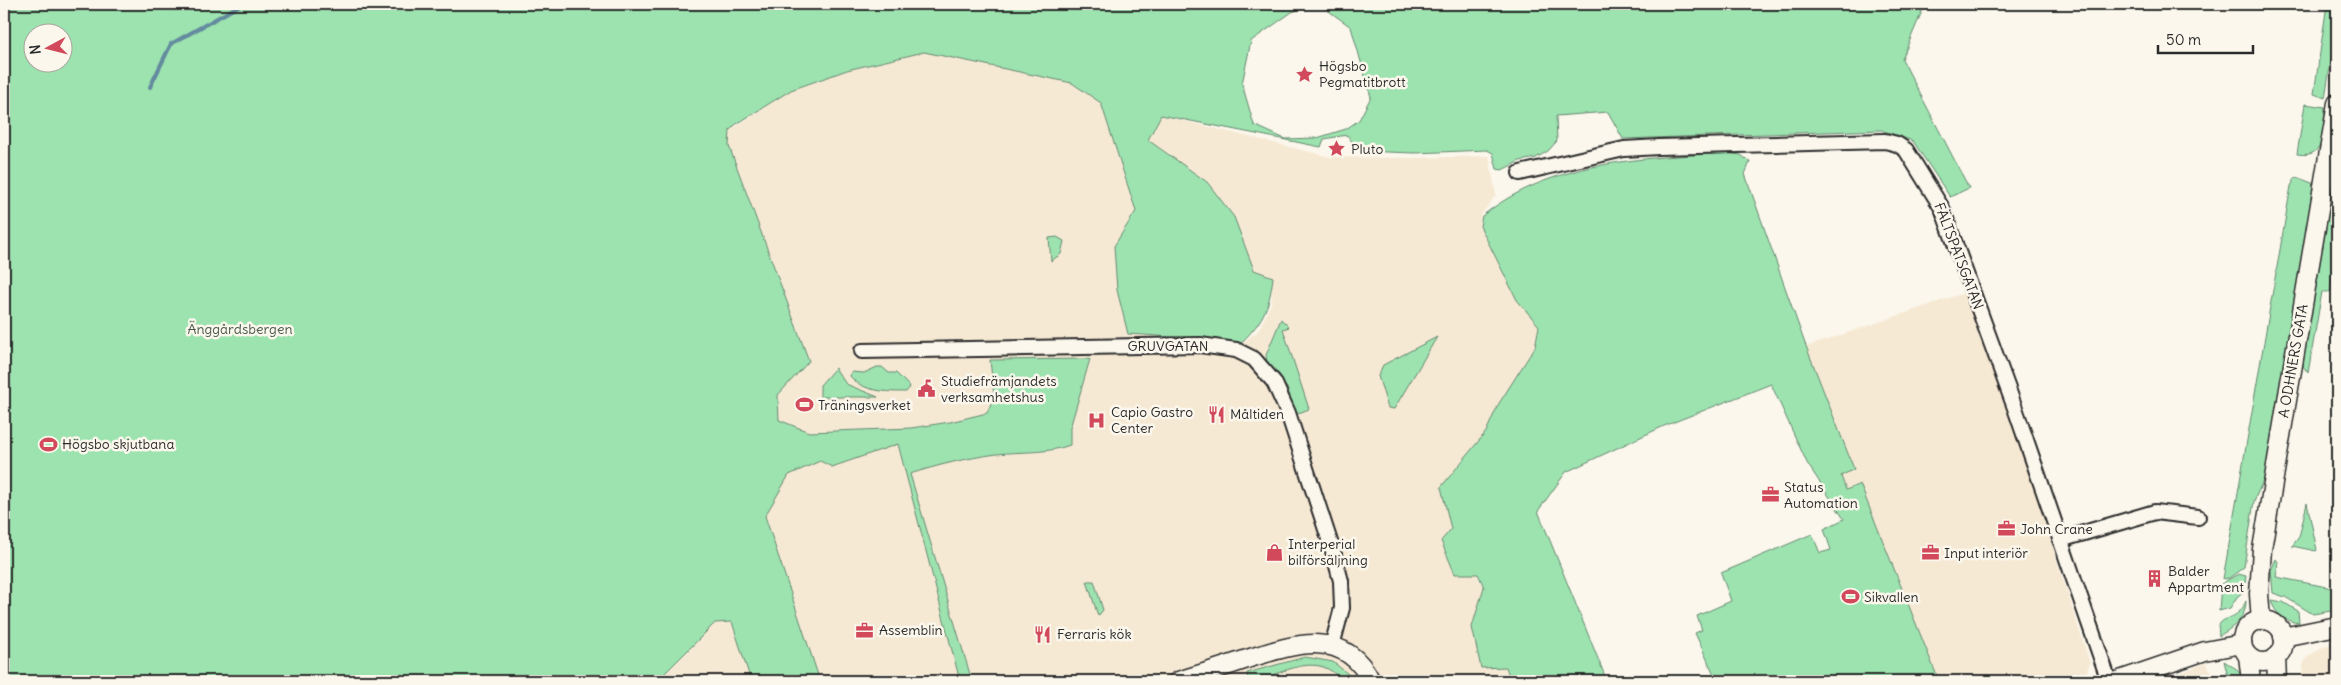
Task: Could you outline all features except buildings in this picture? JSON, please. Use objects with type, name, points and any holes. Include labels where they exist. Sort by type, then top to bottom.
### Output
[{"type":"street","name":"A ODHNERS GATA","points":[[2261,621],[2259,594],[2262,549],[2337,103]]},
{"type":"street","name":"FÄLTSPATSGATAN","points":[[1520,173],[1624,149],[1884,142],[1897,144],[1906,150],[1942,208],[2109,681]]},
{"type":"street","name":"GRUVGATAN","points":[[862,351],[1200,345],[1236,350],[1254,360],[1274,382],[1288,413],[1334,551],[1341,581],[1342,608],[1332,646]]},
{"type":"street","points":[[2060,540],[2155,512],[2198,517]]},
{"type":"street","points":[[2117,681],[2205,651],[2245,650],[2259,662],[2271,660],[2276,657],[2282,648],[2283,637],[2274,625],[2261,621],[2247,628],[2245,650],[2251,681]]},
{"type":"street","points":[[2283,637],[2337,626]]},
{"type":"street","points":[[1178,681],[1305,643],[1332,646],[1349,655],[1361,665],[1371,681]]},
{"type":"street","points":[[2276,657],[2277,681]]},
{"type":"shaded area","points":[[924,52],[1072,83],[1101,103],[1136,211],[1114,246],[1128,334],[1188,339],[1237,347],[1258,331],[1271,304],[1273,277],[1254,270],[1234,217],[1207,182],[1148,140],[1161,115],[1330,157],[1414,158],[1489,156],[1496,195],[1481,215],[1480,226],[1517,300],[1539,326],[1535,347],[1498,405],[1486,432],[1441,487],[1451,529],[1484,588],[1472,627],[1506,667],[1511,681],[820,681],[765,516],[788,475],[821,461],[832,467],[899,443],[910,474],[946,463],[998,454],[1057,450],[1070,445],[1070,428],[1090,359],[990,361],[994,396],[987,413],[950,422],[911,428],[808,432],[779,420],[778,395],[755,217],[729,146],[730,130],[791,90],[847,70]]},
{"type":"shaded area","points":[[1964,293],[2020,445],[2090,663],[2087,671],[2075,681],[1939,681],[1860,485],[1846,490],[1840,476],[1853,469],[1806,347]]},
{"type":"shaded area","points":[[733,622],[751,681],[657,681],[715,623]]},
{"type":"shaded area","points":[[2337,643],[2337,681],[2302,681],[2303,665],[2307,657],[2324,646]]},
{"type":"shaded area","points":[[2206,663],[2218,681],[2158,681]]},
{"type":"green space","name":"Änggårdsbergen","points":[[4,4],[1316,4],[1292,12],[1251,41],[1242,84],[1254,125],[1285,139],[1317,138],[1346,129],[1359,120],[1371,97],[1351,27],[1319,4],[1925,4],[1902,59],[1969,188],[1950,197],[1913,141],[1881,130],[1623,139],[1608,112],[1556,116],[1557,141],[1548,151],[1536,158],[1520,161],[1502,170],[1497,169],[1493,153],[1487,150],[1415,153],[1359,151],[1347,135],[1324,139],[1321,147],[1161,115],[1148,140],[1207,182],[1234,217],[1254,270],[1273,277],[1269,299],[1259,323],[1238,346],[1188,338],[1128,334],[1117,290],[1114,246],[1136,211],[1101,103],[1072,83],[924,52],[847,70],[791,90],[735,125],[730,130],[729,146],[809,361],[778,395],[779,420],[809,432],[911,428],[950,422],[987,413],[994,396],[990,360],[1090,359],[1070,428],[1070,445],[1043,451],[997,454],[942,465],[910,474],[972,681],[960,681],[898,444],[832,467],[820,461],[789,475],[765,516],[820,681],[751,681],[732,622],[715,623],[657,681],[4,681]]},
{"type":"green space","points":[[2327,4],[2329,4],[2337,23],[2325,98],[2314,94]]},
{"type":"green space","points":[[2305,104],[2325,107],[2322,141],[2314,152],[2297,154]]},
{"type":"green space","points":[[1726,153],[1741,155],[1750,162],[1745,174],[1804,341],[1854,469],[1841,476],[1846,490],[1860,484],[1939,681],[1717,681],[1695,633],[1702,630],[1697,616],[1731,601],[1721,573],[1812,534],[1820,553],[1831,550],[1824,529],[1844,519],[1807,463],[1771,384],[1664,426],[1566,472],[1538,511],[1607,681],[1511,681],[1506,667],[1481,668],[1472,627],[1484,587],[1478,574],[1455,574],[1441,541],[1451,529],[1441,487],[1486,432],[1498,405],[1535,347],[1539,326],[1517,300],[1480,226],[1482,216],[1509,198],[1537,184],[1567,173],[1630,161]]},
{"type":"green space","points":[[2337,163],[2337,248],[2330,292],[2322,292],[2308,373],[2303,366],[2303,354]]},
{"type":"green space","points":[[2296,177],[2312,183],[2314,189],[2265,476],[2254,501],[2244,567],[2229,578],[2223,579],[2291,186]]},
{"type":"green space","points":[[1057,237],[1064,241],[1061,254],[1051,261],[1049,238]]},
{"type":"green space","points":[[1281,319],[1289,327],[1283,329],[1309,409],[1296,414],[1287,388],[1267,362],[1266,355]]},
{"type":"green space","points":[[1437,337],[1394,409],[1388,408],[1378,376],[1383,365]]},
{"type":"green space","points":[[877,367],[882,367],[889,373],[896,373],[910,387],[906,392],[876,390],[861,385],[850,376],[851,372],[864,373]]},
{"type":"green space","points":[[835,368],[846,384],[878,397],[820,397],[820,385]]},
{"type":"green space","points":[[2307,503],[2316,551],[2292,546],[2299,537]]},
{"type":"green space","points":[[2276,559],[2278,562],[2276,577],[2337,589],[2337,610],[2313,614],[2285,597],[2273,593],[2271,570]]},
{"type":"green space","points":[[2238,574],[2246,576],[2244,591],[2237,597],[2230,608],[2219,611],[2221,584]]},
{"type":"green space","points":[[1087,581],[1094,581],[1103,610],[1098,616]]},
{"type":"green space","points":[[2271,600],[2283,602],[2298,611],[2299,623],[2281,616]]},
{"type":"green space","points":[[2246,601],[2241,618],[2219,636],[2219,625],[2221,622],[2236,615],[2243,608]]},
{"type":"green space","points":[[1305,657],[1333,662],[1353,678],[1351,681],[1342,681],[1333,672],[1313,665],[1291,669],[1257,681],[1255,679],[1248,681],[1247,673]]},
{"type":"green space","points":[[2224,661],[2238,670],[2244,681],[2229,681]]},
{"type":"waterway","points":[[150,87],[171,44],[242,4]]},
{"type":"place","name":"Högsbo Pegmatitbrott","points":[[1305,74]]},
{"type":"place","name":"Pluto","points":[[1337,149]]},
{"type":"place","name":"Studiefrämjandets verksamhetshus","points":[[927,389]]},
{"type":"place","name":"Träningsverket","points":[[804,405]]},
{"type":"place","name":"Måltiden","points":[[1216,414]]},
{"type":"place","name":"Capio Gastro Center","points":[[1097,420]]},
{"type":"place","name":"Högsbo skjutbana","points":[[48,444]]},
{"type":"place","name":"Status Automation","points":[[1770,495]]},
{"type":"place","name":"John Crane","points":[[2006,529]]},
{"type":"place","name":"Interperial bilförsäljning","points":[[1274,552]]},
{"type":"place","name":"Input interiör","points":[[1930,553]]},
{"type":"place","name":"Balder Appartment","points":[[2154,579]]},
{"type":"place","name":"Sikvallen","points":[[1850,597]]},
{"type":"place","name":"Assemblin","points":[[865,630]]},
{"type":"place","name":"Ferraris kök","points":[[1043,634]]}]
